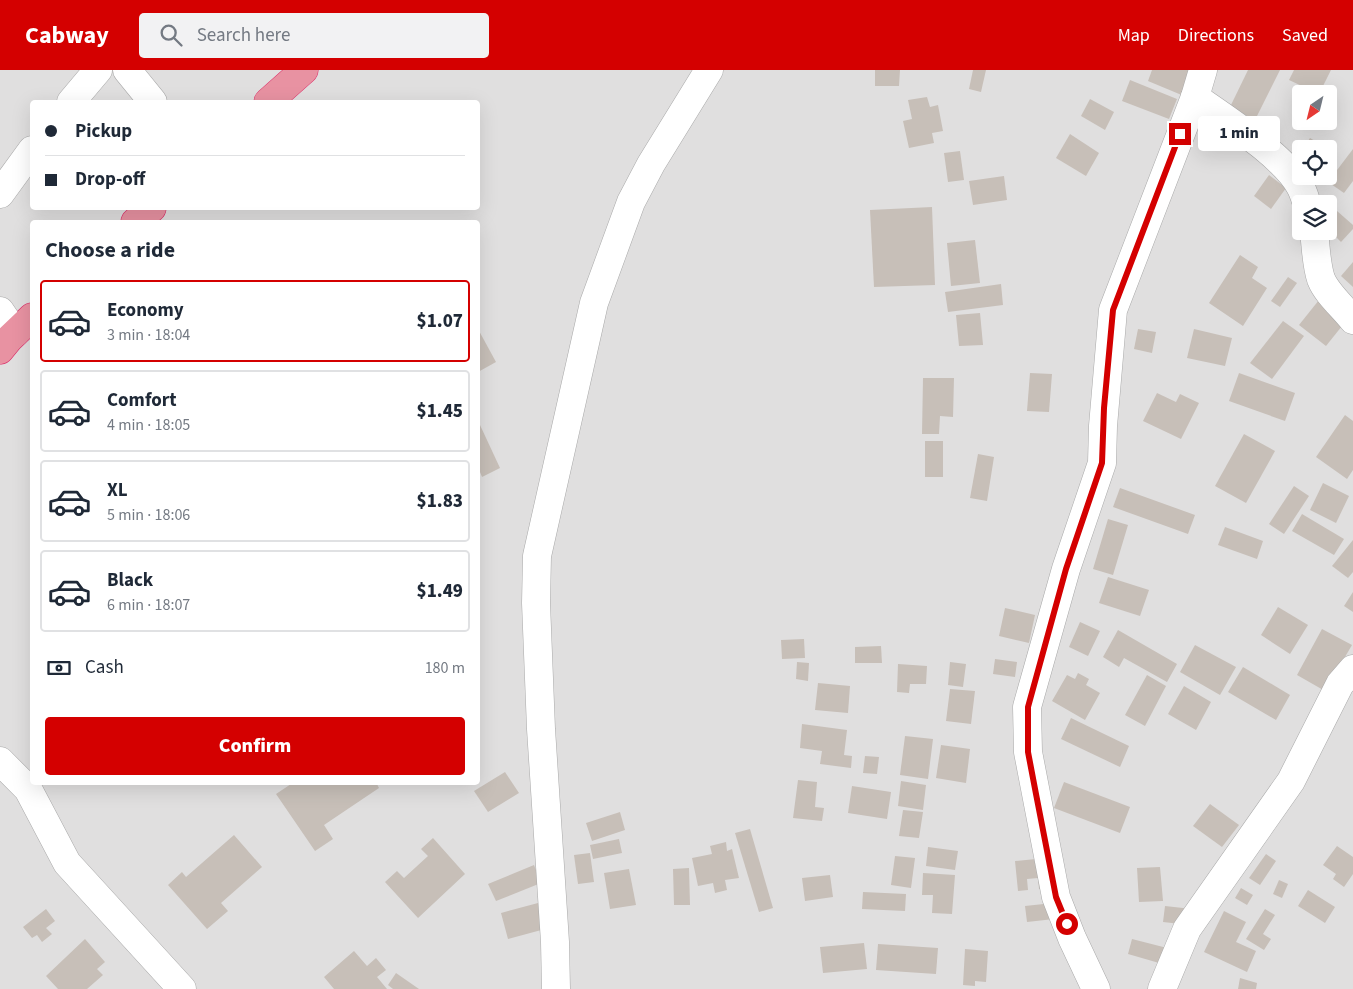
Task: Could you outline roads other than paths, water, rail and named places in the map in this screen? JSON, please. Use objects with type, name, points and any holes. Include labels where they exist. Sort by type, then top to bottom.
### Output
[{"type":"highway","points":[[270,100],[304,70]]},
{"type":"highway","points":[[138,220],[150,210]]},
{"type":"street","points":[[73,100],[98,70]]},
{"type":"street","points":[[127,70],[151,100]]},
{"type":"street","points":[[556,989],[555,942],[538,661],[537,556],[594,303],[631,202],[651,164],[709,70]]},
{"type":"street","points":[[1096,989],[1072,938],[1056,897],[1028,752],[1028,707],[1066,569],[1102,463],[1103,426],[1113,310],[1203,70]]},
{"type":"street","points":[[1194,97],[1255,140],[1284,166],[1300,185],[1304,195]]},
{"type":"street","points":[[0,194],[30,153]]},
{"type":"street","points":[[1315,240],[1322,280],[1329,292],[1353,320]]},
{"type":"street","points":[[0,311],[16,333]]},
{"type":"street","points":[[1162,989],[1187,929],[1291,782],[1340,684],[1353,669]]},
{"type":"street","points":[[0,762],[28,789],[67,862],[182,989]]}]
